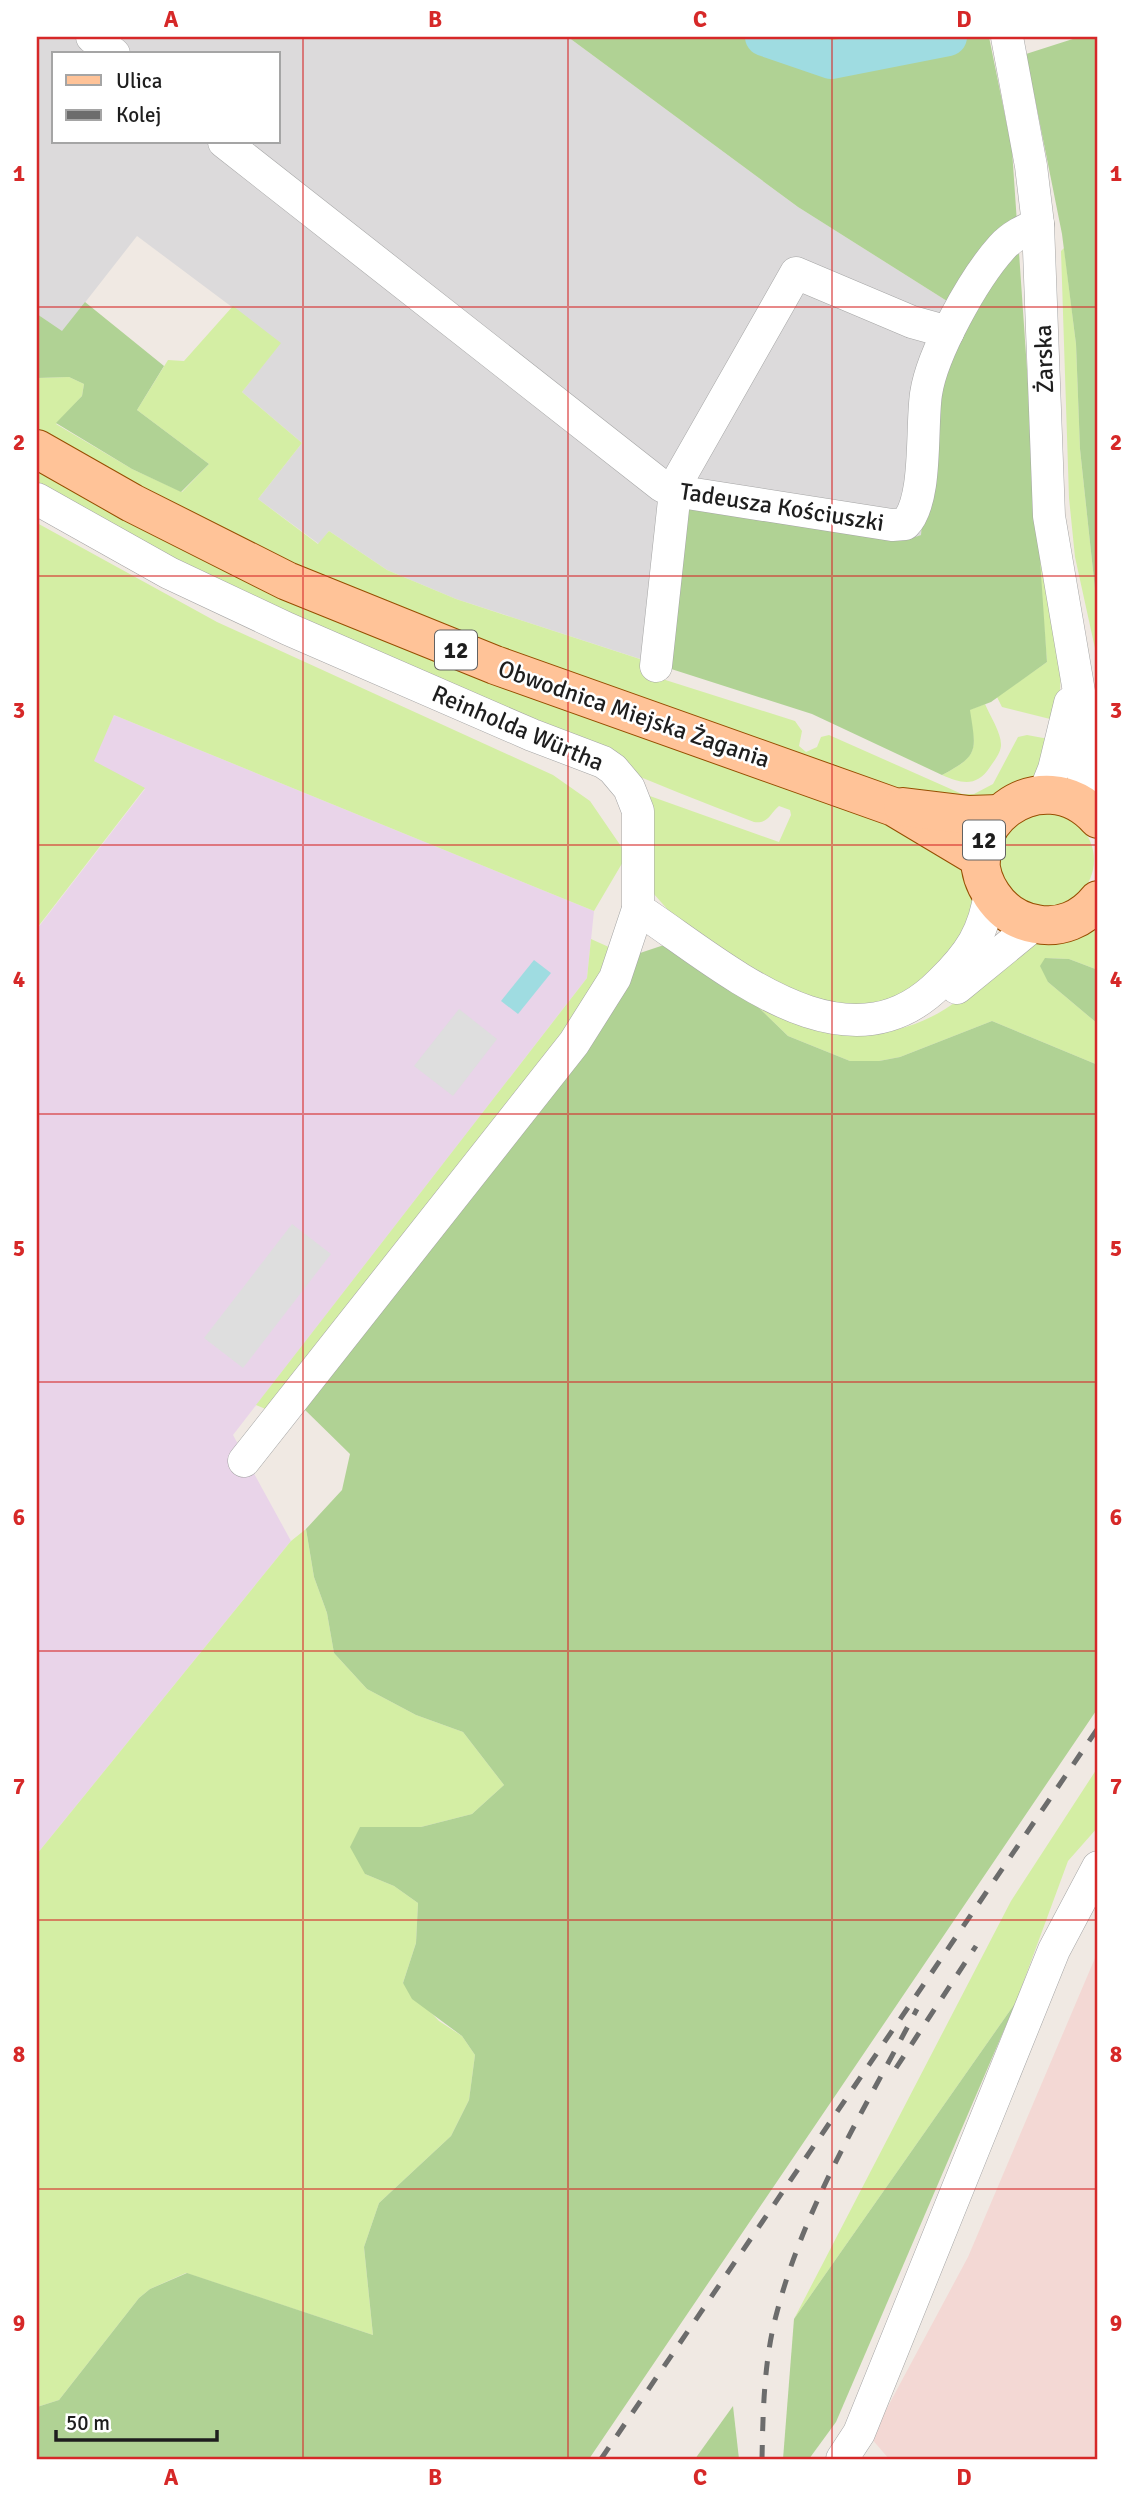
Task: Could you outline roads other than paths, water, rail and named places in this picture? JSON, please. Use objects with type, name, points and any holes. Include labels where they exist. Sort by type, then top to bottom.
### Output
[{"type":"main road","name":"Obwodnica Miejska Żagania","points":[[37,449],[172,524],[346,606],[495,665],[894,807],[985,875]]},
{"type":"main road","points":[[1044,793],[1065,796],[1091,812]]},
{"type":"main road","name":"12","points":[[1035,924],[1008,913],[985,875],[986,835],[999,814],[1020,799],[1044,793]]},
{"type":"main road","name":"Obwodnica Miejska Żagania","points":[[894,807],[925,807],[970,815],[999,814]]},
{"type":"main road","points":[[1035,924],[1058,924],[1092,913]]},
{"type":"street","points":[[92,37],[111,52]]},
{"type":"street","name":"Żarska","points":[[1007,37],[1038,224],[1052,544],[1083,715],[1091,812]]},
{"type":"street","name":"Tadeusza Kościuszki","points":[[227,144],[649,478],[675,491],[905,524],[913,516],[919,496],[926,390],[948,332],[1003,247],[1038,224]]},
{"type":"street","points":[[656,666],[675,491],[680,477],[796,273],[912,322],[948,332]]},
{"type":"street","name":"Reinholda Würtha","points":[[37,499],[169,573],[264,618],[532,735],[603,762],[629,788],[638,811],[638,909],[615,978],[574,1043],[244,1461]]},
{"type":"street","name":"Żarska","points":[[1044,793],[1054,769],[1077,681]]},
{"type":"street","points":[[920,1003],[965,958],[979,937],[987,915],[985,875]]},
{"type":"street","points":[[638,909],[756,989],[817,1016],[870,1019],[950,993],[1035,924]]},
{"type":"street","points":[[842,2459],[859,2433],[1054,1950],[1098,1867]]},
{"type":"water","points":[[534,960],[551,973],[518,1014],[501,1001]]},
{"type":"waterway","points":[[764,37],[831,60],[948,37]]},
{"type":"railway","points":[[601,2459],[1098,1728]]},
{"type":"railway","points":[[896,2068],[976,1946]]},
{"type":"railway","points":[[762,2459],[769,2348],[789,2272],[838,2157],[917,2009]]}]
